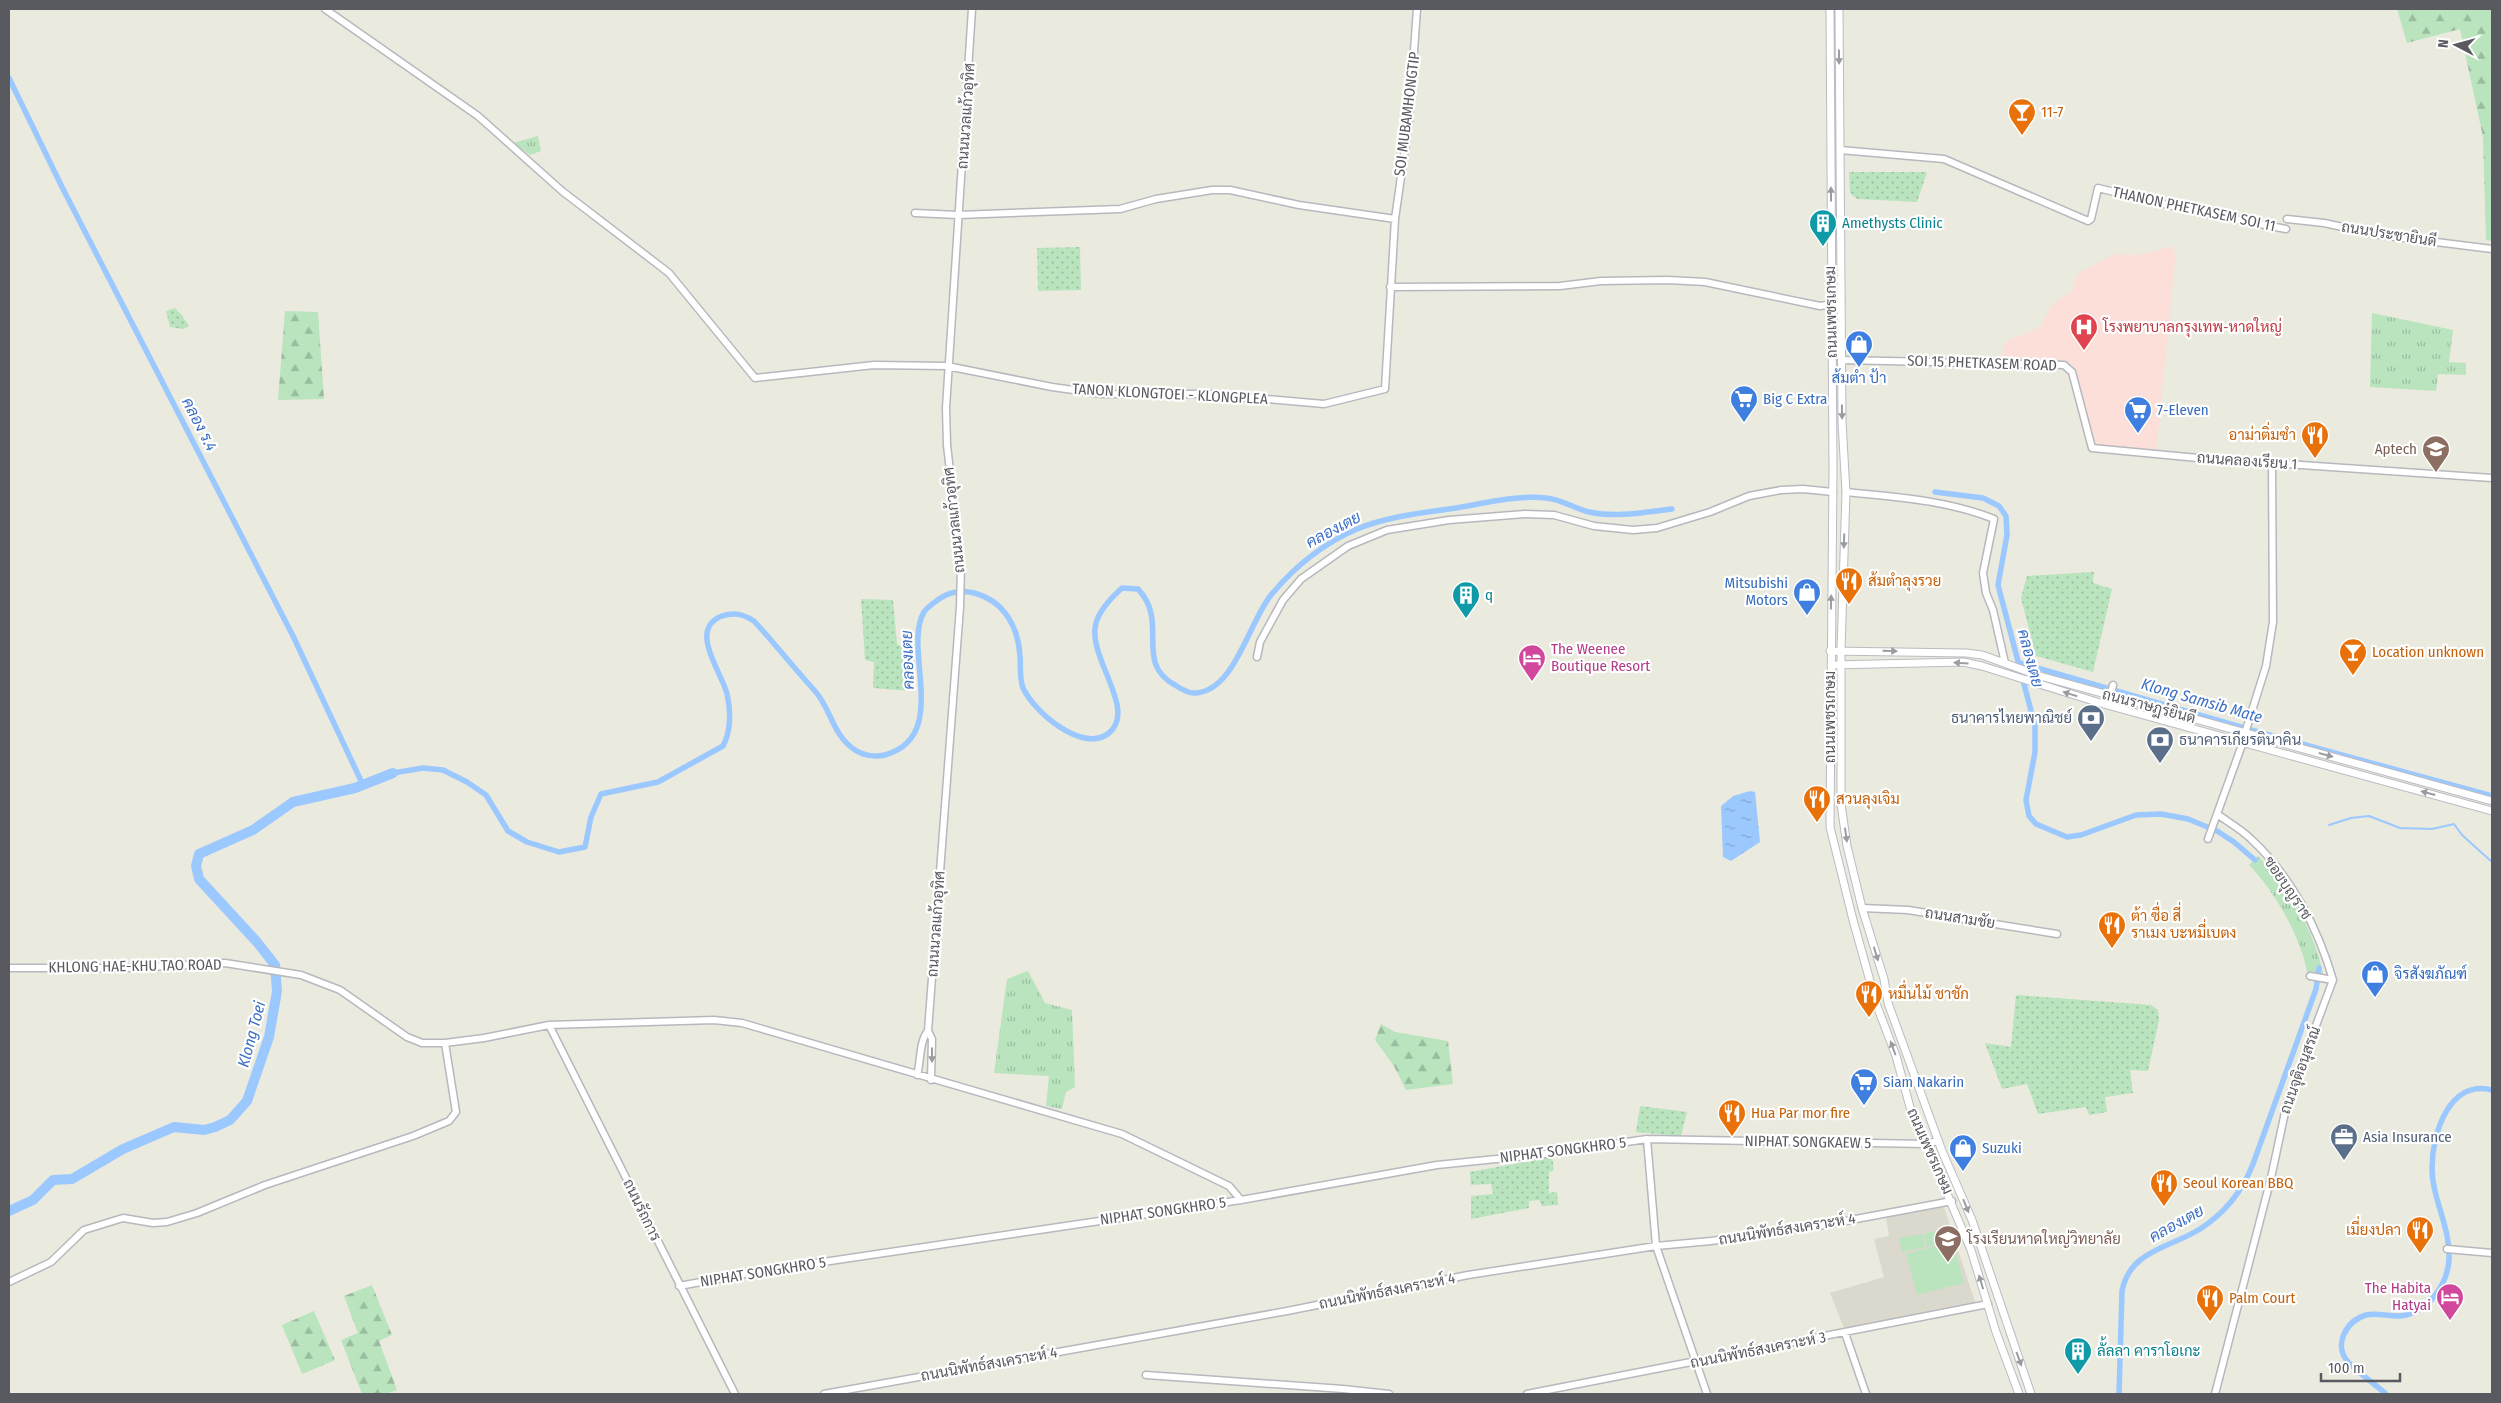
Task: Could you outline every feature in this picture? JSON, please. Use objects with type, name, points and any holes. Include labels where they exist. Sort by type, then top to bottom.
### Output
[{"type":"main road","name":"ถนนเพชรเกษม","points":[[1830,9],[1834,22],[1840,150],[1841,360],[1846,492],[1841,650],[1841,804],[1847,846],[1862,908],[1884,979],[1888,1004],[1938,1141],[1972,1220],[2007,1328],[2031,1394]]},
{"type":"main road","name":"ถนนเพชรเกษม","points":[[1838,9],[1834,22],[1831,306],[1833,492],[1830,651],[1830,827],[1877,1006],[1896,1056],[1910,1106],[1925,1144],[1952,1201],[2019,1394]]},
{"type":"main road","name":"ถนนราษฎร์ยินดี","points":[[1830,651],[1966,653],[2006,663],[2040,676],[2110,696],[2492,801]]},
{"type":"main road","name":"ถนนราษฎร์ยินดี","points":[[1831,665],[1963,662],[2492,811]]},
{"type":"main road","points":[[2460,802],[2462,793]]},
{"type":"main road","points":[[1851,911],[1862,908]]},
{"type":"main road","points":[[1996,1332],[2007,1328]]},
{"type":"street","name":"TANON KLONGTOEI - KLONGPLEA","points":[[325,9],[478,116],[562,190],[669,273],[700,308],[755,378],[874,365],[947,366],[1052,387],[1102,394],[1208,394],[1324,404],[1386,389],[1395,219]]},
{"type":"street","name":"ถนนนวลแก้วอุทิศ","points":[[931,1080],[932,1039],[928,1031],[961,573],[947,445],[947,366],[969,87],[972,9]]},
{"type":"street","name":"SOI MUBAMHONGTIP","points":[[1395,219],[1409,120],[1417,9]]},
{"type":"street","name":"THANON PHETKASEM SOI 11","points":[[1840,150],[1944,158],[2088,221],[2091,219],[2098,188],[2192,211],[2286,229]]},
{"type":"street","points":[[915,213],[958,215],[1120,209],[1156,199],[1221,190],[1335,211],[1395,219]]},
{"type":"street","name":"ถนนประชายินดี","points":[[2286,219],[2324,223],[2397,237],[2492,249]]},
{"type":"street","points":[[1390,287],[1560,286],[1632,280],[1705,282],[1831,306],[1841,303]]},
{"type":"street","name":"SOI 15 PHETKASEM ROAD","points":[[1841,360],[2064,365],[2072,372],[2092,448]]},
{"type":"street","name":"ถนนคลองเรียน 1","points":[[2092,448],[2492,478]]},
{"type":"street","points":[[2245,733],[2266,666],[2273,622],[2272,462]]},
{"type":"street","points":[[1257,658],[1260,642],[1284,600],[1301,579],[1348,546],[1387,530],[1449,520],[1526,514],[1554,515],[1594,526],[1633,530],[1657,528],[1710,512],[1749,496],[1781,490],[1802,489],[1833,492]]},
{"type":"street","points":[[1846,492],[1946,504],[1971,510],[1994,519],[1983,573],[1986,593],[1993,610],[2006,663]]},
{"type":"street","points":[[2110,696],[2113,684]]},
{"type":"street","points":[[2208,839],[2243,742]]},
{"type":"street","name":"ซอยบุญราช","points":[[2217,814],[2250,837],[2288,883],[2322,942],[2333,980]]},
{"type":"street","name":"ถนนสามชัย","points":[[1862,908],[1908,910],[2057,934]]},
{"type":"street","name":"KHLONG HAE-KHU TAO ROAD","points":[[9,968],[127,968],[225,962],[301,975],[340,990],[407,1037],[422,1043],[446,1043],[549,1025],[714,1020],[742,1023],[917,1076],[1122,1134],[1229,1186],[1241,1200]]},
{"type":"street","points":[[2310,976],[2333,980]]},
{"type":"street","name":"ถนนจุติอนุสรณ์","points":[[2215,1394],[2271,1178],[2286,1103],[2333,980]]},
{"type":"street","name":"ถนนรัถการ","points":[[549,1025],[735,1394]]},
{"type":"street","name":"ถนนนวลแก้วอุทิศ","points":[[917,1076],[921,1063],[924,1036],[928,1031]]},
{"type":"street","points":[[9,1282],[51,1262],[84,1230],[123,1218],[153,1223],[167,1222],[197,1213],[265,1185],[413,1136],[449,1121],[456,1112],[446,1043]]},
{"type":"street","points":[[1648,1139],[1656,1246],[1707,1394]]},
{"type":"street","name":"NIPHAT SONGKAEW 5","points":[[1648,1139],[1925,1144],[1938,1141]]},
{"type":"street","name":"NIPHAT SONGKHRO 5","points":[[679,1286],[756,1272],[1241,1200],[1437,1165],[1545,1154],[1648,1139]]},
{"type":"street","name":"ถนนนิพัทธ์สงเคราะห์ 4","points":[[824,1394],[1287,1311],[1436,1281],[1656,1246],[1711,1241],[1824,1225],[1952,1201]]},
{"type":"street","points":[[2447,1249],[2492,1252]]},
{"type":"street","name":"ถนนนิพัทธ์สงเคราะห์ 3","points":[[1527,1394],[1988,1304]]},
{"type":"street","points":[[1845,1333],[1866,1394]]},
{"type":"street","points":[[1146,1375],[1389,1394]]},
{"type":"shaded area","name":"โรงพยาบาลกรุงเทพ-หาดใหญ่","points":[[2174,246],[2175,261],[2156,452],[2099,446],[2095,442],[2073,364],[2000,361],[2005,342],[2040,327],[2053,304],[2072,291],[2077,274],[2115,254],[2137,255]]},
{"type":"shaded area","points":[[1944,1207],[1976,1305],[1846,1333],[1830,1293],[1884,1277],[1874,1239],[1889,1236],[1886,1217]]},
{"type":"green space","points":[[2397,9],[2492,9],[2492,241],[2486,240],[2483,137],[2460,29],[2407,43]]},
{"type":"green space","points":[[538,136],[541,151],[530,155],[513,143]]},
{"type":"green space","points":[[1849,172],[1927,172],[1917,202],[1857,199],[1850,193]]},
{"type":"green space","points":[[1080,247],[1081,290],[1038,291],[1037,248]]},
{"type":"green space","points":[[176,308],[189,326],[183,329],[170,327],[166,311]]},
{"type":"green space","points":[[285,311],[318,312],[324,399],[278,400]]},
{"type":"green space","points":[[2372,313],[2453,330],[2449,362],[2466,363],[2466,375],[2438,374],[2436,391],[2370,387]]},
{"type":"green space","points":[[2094,572],[2093,583],[2112,589],[2093,672],[2036,656],[2021,598],[2027,576]]},
{"type":"green space","points":[[861,599],[893,600],[897,644],[905,648],[910,667],[911,691],[873,688],[874,662],[865,660]]},
{"type":"green space","points":[[2258,856],[2281,883],[2300,912],[2315,944],[2324,978],[2308,976],[2294,931],[2278,902],[2249,865]]},
{"type":"green space","points":[[1028,971],[1045,1003],[1072,1010],[1075,1087],[1066,1092],[1062,1109],[1046,1106],[1049,1076],[994,1073],[1007,979]]},
{"type":"green space","points":[[2016,995],[2151,1005],[2158,1010],[2159,1020],[2148,1071],[2130,1070],[2133,1093],[2105,1097],[2107,1112],[2089,1115],[2086,1107],[2038,1114],[2027,1084],[2002,1089],[1985,1043],[2011,1047]]},
{"type":"green space","points":[[1381,1024],[1395,1032],[1448,1041],[1453,1084],[1406,1090],[1394,1066],[1375,1040]]},
{"type":"green space","points":[[1640,1106],[1687,1112],[1681,1136],[1636,1132]]},
{"type":"green space","points":[[1552,1157],[1554,1170],[1549,1172],[1549,1193],[1557,1192],[1558,1205],[1542,1206],[1539,1200],[1529,1201],[1529,1208],[1471,1219],[1471,1196],[1493,1194],[1491,1184],[1471,1185],[1470,1172]]},
{"type":"green space","points":[[1947,1228],[1950,1241],[1927,1247],[1924,1234]]},
{"type":"green space","points":[[1922,1234],[1925,1247],[1902,1252],[1899,1238]]},
{"type":"green space","points":[[1953,1241],[1964,1283],[1917,1295],[1906,1254]]},
{"type":"green space","points":[[372,1285],[392,1335],[379,1341],[397,1390],[385,1394],[362,1394],[341,1340],[358,1333],[344,1296]]},
{"type":"green space","points":[[314,1311],[335,1360],[302,1374],[282,1325]]},
{"type":"water","points":[[1750,791],[1755,792],[1760,842],[1731,861],[1723,857],[1721,806],[1733,796]]},
{"type":"waterway","name":"คลอง ร.4","points":[[9,78],[62,187],[293,636],[363,785]]},
{"type":"waterway","name":"คลองเตย","points":[[1935,492],[1983,498],[1999,506],[2006,516],[2007,535],[1998,585],[2035,726],[2035,752],[2026,800],[2029,816],[2036,824],[2067,837],[2081,835],[2136,815],[2161,814],[2188,819],[2217,831],[2234,842],[2255,860]]},
{"type":"waterway","name":"คลองเตย","points":[[393,773],[423,768],[443,770],[467,782],[486,795],[508,831],[527,842],[559,852],[585,847],[591,817],[601,794],[658,782],[723,746],[729,727],[728,700],[707,641],[707,631],[712,622],[722,616],[738,614],[754,621],[815,691],[837,730],[848,744],[864,754],[879,756],[893,752],[909,741],[918,725],[921,707],[918,645],[919,627],[924,612],[933,603],[951,593],[974,593],[994,602],[1008,616],[1019,645],[1023,688],[1037,708],[1060,727],[1073,734],[1086,738],[1098,738],[1109,733],[1116,723],[1118,710],[1115,696],[1098,651],[1095,636],[1096,623],[1103,608],[1122,588],[1138,589],[1147,602],[1153,628],[1153,653],[1156,665],[1163,676],[1182,690],[1196,693],[1210,689],[1231,668],[1263,607],[1271,595],[1290,575],[1321,549],[1357,529],[1381,521],[1406,516],[1501,500],[1535,497],[1552,499],[1584,511],[1599,514],[1631,514],[1672,509]]},
{"type":"waterway","name":"Klong Samsib Mate","points":[[2020,663],[2251,730],[2492,796]]},
{"type":"waterway","name":"Klong Toei","points":[[9,1211],[33,1200],[53,1180],[72,1179],[123,1149],[174,1127],[204,1130],[215,1127],[230,1120],[247,1101],[269,1037],[277,991],[275,965],[257,942],[199,879],[196,866],[199,854],[253,830],[293,802],[355,788],[393,773]]},
{"type":"waterway","points":[[2329,825],[2351,818],[2369,816],[2400,828],[2432,829],[2454,824],[2462,835],[2492,862]]},
{"type":"waterway","name":"คลองเตย","points":[[2119,1394],[2122,1291],[2126,1277],[2142,1258],[2209,1223],[2225,1209],[2244,1184],[2253,1164],[2316,989],[2319,968]]},
{"type":"waterway","name":"คลองเตย","points":[[2386,1394],[2348,1362],[2342,1348],[2344,1334],[2353,1322],[2366,1315],[2400,1316],[2419,1310],[2434,1297],[2440,1288],[2447,1270],[2449,1248],[2433,1180],[2432,1168],[2435,1140],[2446,1112],[2454,1101],[2464,1093],[2477,1089],[2492,1090]]},
{"type":"place","name":"11-7","points":[[2022,136]]},
{"type":"place","name":"Amethysts Clinic","points":[[1823,247]]},
{"type":"place","name":"โรงพยาบาลกรุงเทพ-หาดใหญ่","points":[[2084,351]]},
{"type":"place","name":"ส้มตำ ป้า","points":[[1859,368]]},
{"type":"place","name":"Big C Extra","points":[[1744,423]]},
{"type":"place","name":"7-Eleven","points":[[2138,434]]},
{"type":"place","name":"อาม่าติ่มซำ","points":[[2315,459]]},
{"type":"place","name":"Aptech","points":[[2436,473]]},
{"type":"place","name":"ส้มตำลุงรวย","points":[[1849,605]]},
{"type":"place","name":"Mitsubishi Motors","points":[[1807,616]]},
{"type":"place","name":"q","points":[[1466,619]]},
{"type":"place","name":"Location unknown","points":[[2353,676]]},
{"type":"place","name":"The Weenee Boutique Resort","points":[[1532,682]]},
{"type":"place","name":"ธนาคารไทยพาณิชย์","points":[[2091,742]]},
{"type":"place","name":"ธนาคารเกียรตินาคิน","points":[[2160,764]]},
{"type":"place","name":"สวนลุงเจิม","points":[[1817,823]]},
{"type":"place","name":"ต้า ซื่อ สี่ ราเมง บะหมี่เบตง","points":[[2112,949]]},
{"type":"place","name":"จิรสังฆภัณฑ์","points":[[2375,998]]},
{"type":"place","name":"หมื่นไม้ ชาชัก","points":[[1869,1018]]},
{"type":"place","name":"Siam Nakarin","points":[[1864,1106]]},
{"type":"place","name":"Hua Par mor fire","points":[[1732,1137]]},
{"type":"place","name":"Asia Insurance","points":[[2344,1161]]},
{"type":"place","name":"Suzuki","points":[[1963,1172]]},
{"type":"place","name":"Seoul Korean BBQ","points":[[2164,1207]]},
{"type":"place","name":"เมี่ยงปลา","points":[[2420,1254]]},
{"type":"place","name":"โรงเรียนหาดใหญ่วิทยาลัย","points":[[1948,1263]]},
{"type":"place","name":"The Habita Hatyai","points":[[2450,1321]]},
{"type":"place","name":"Palm Court","points":[[2210,1322]]},
{"type":"place","name":"ลั้ลลา คาราโอเกะ","points":[[2078,1375]]}]
